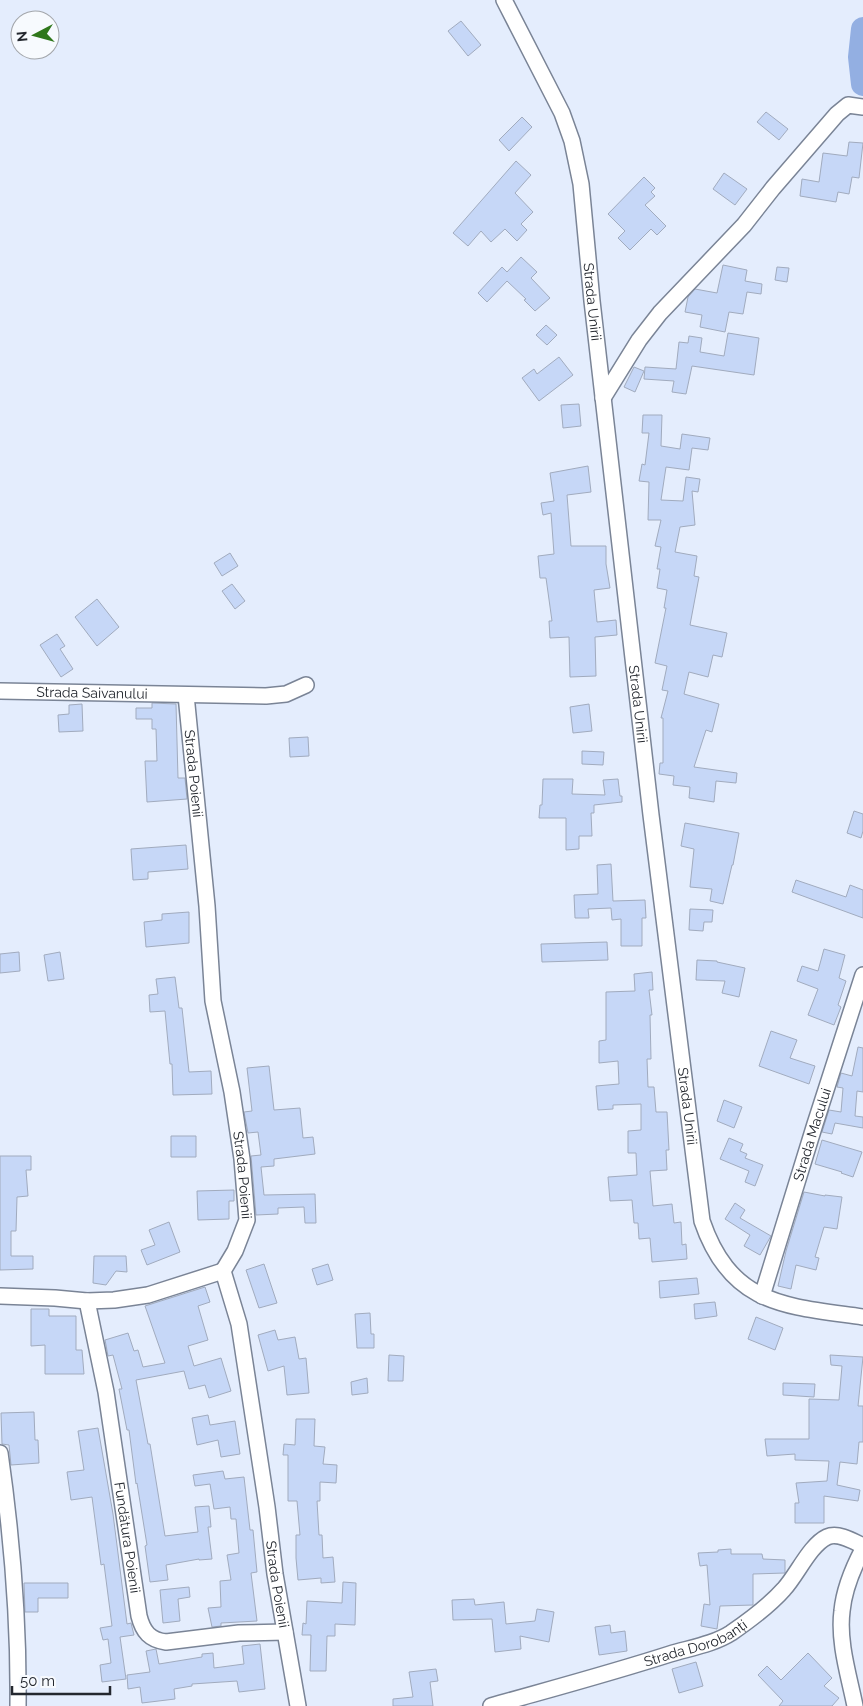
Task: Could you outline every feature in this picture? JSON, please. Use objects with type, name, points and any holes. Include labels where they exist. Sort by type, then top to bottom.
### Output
[{"type":"street","name":"Strada Unirii","points":[[504,0],[555,98],[572,141],[582,184],[603,398],[699,1208],[708,1240],[722,1262],[740,1282],[762,1296],[787,1305],[863,1317]]},
{"type":"street","points":[[603,398],[640,340],[660,313],[744,225],[773,188],[837,114],[848,105],[863,106]]},
{"type":"street","name":"Strada Saivanului","points":[[0,692],[266,696],[286,694],[306,685]]},
{"type":"street","name":"Strada Poienii","points":[[186,695],[207,906],[213,1001],[242,1159],[247,1220],[235,1250],[223,1271],[239,1324],[267,1507],[275,1574],[298,1706]]},
{"type":"street","name":"Strada Macului","points":[[762,1296],[814,1124],[863,975]]},
{"type":"street","points":[[0,1296],[87,1301],[114,1300],[148,1295],[223,1271]]},
{"type":"street","name":"Fundătura Poienii","points":[[87,1301],[106,1392],[142,1628],[156,1641],[166,1642],[239,1633],[286,1632]]},
{"type":"street","points":[[0,1453],[7,1500],[17,1614],[18,1706]]},
{"type":"street","name":"Strada Dorobanți","points":[[491,1706],[636,1665],[729,1634],[751,1619],[784,1589],[812,1551],[826,1537],[833,1535],[841,1537],[863,1547]]},
{"type":"street","points":[[855,1706],[841,1626],[842,1612],[850,1578],[863,1547]]},
{"type":"shaded area","points":[[852,65],[863,69],[863,96],[858,94]]},
{"type":"building","points":[[461,21],[481,45],[468,56],[448,31]]},
{"type":"building","points":[[766,112],[788,129],[779,140],[757,122]]},
{"type":"building","points":[[522,117],[532,127],[509,151],[499,140]]},
{"type":"building","points":[[849,142],[863,143],[859,178],[852,177],[849,194],[838,192],[836,202],[800,196],[802,179],[819,182],[823,153],[847,156]]},
{"type":"building","points":[[516,161],[531,175],[515,193],[533,212],[521,224],[527,230],[517,241],[505,229],[491,242],[481,231],[468,246],[453,233]]},
{"type":"building","points":[[724,173],[747,189],[735,205],[713,189]]},
{"type":"building","points":[[644,177],[655,188],[651,192],[655,196],[645,205],[666,226],[657,235],[651,229],[630,250],[618,238],[625,231],[608,214]]},
{"type":"building","points":[[521,257],[537,272],[531,278],[550,298],[535,311],[524,300],[526,299],[507,281],[487,302],[478,293],[502,267],[507,272]]},
{"type":"building","points":[[723,265],[747,270],[745,281],[762,284],[761,294],[747,292],[743,314],[729,312],[725,332],[700,327],[702,315],[685,312],[688,297],[695,289],[717,293]]},
{"type":"building","points":[[777,267],[789,268],[787,282],[775,280]]},
{"type":"building","points":[[546,325],[557,335],[547,345],[536,335]]},
{"type":"building","points":[[728,333],[759,338],[754,375],[692,366],[686,394],[672,392],[674,381],[644,379],[645,367],[676,369],[679,342],[688,343],[689,336],[702,338],[700,352],[724,356]]},
{"type":"building","points":[[559,357],[573,375],[539,401],[522,378],[534,369],[537,374]]},
{"type":"building","points":[[634,367],[644,371],[635,392],[624,387]]},
{"type":"building","points":[[579,404],[581,426],[563,428],[561,405]]},
{"type":"building","points":[[643,415],[662,415],[661,446],[680,449],[682,434],[710,438],[708,450],[692,448],[689,470],[666,467],[661,500],[683,501],[686,477],[700,479],[698,492],[692,491],[695,525],[680,527],[675,552],[697,556],[694,576],[699,577],[690,625],[727,633],[722,657],[713,655],[708,677],[689,672],[684,694],[719,704],[712,732],[706,730],[694,767],[737,773],[736,783],[716,781],[714,802],[689,798],[690,787],[673,785],[674,776],[659,774],[660,763],[663,763],[663,718],[661,718],[668,691],[662,690],[667,666],[655,663],[666,608],[664,608],[667,590],[657,588],[660,569],[657,569],[661,547],[655,546],[661,520],[648,520],[649,482],[639,481],[642,464],[645,465],[649,433],[642,433]]},
{"type":"building","points":[[588,466],[591,492],[567,495],[571,546],[606,546],[606,564],[610,588],[594,590],[597,622],[616,620],[617,635],[595,637],[596,676],[570,677],[569,637],[550,638],[549,621],[552,621],[546,578],[540,578],[538,556],[554,554],[551,513],[543,515],[541,503],[554,501],[550,473]]},
{"type":"building","points":[[230,553],[238,566],[222,576],[214,563]]},
{"type":"building","points":[[232,584],[245,601],[235,609],[222,591]]},
{"type":"building","points":[[97,599],[119,627],[97,646],[75,617]]},
{"type":"building","points":[[57,634],[65,646],[60,649],[73,669],[61,677],[40,645]]},
{"type":"building","points":[[152,703],[176,704],[178,778],[185,778],[187,799],[147,802],[145,761],[157,761],[156,729],[152,729],[152,719],[136,719],[136,708],[152,708]]},
{"type":"building","points":[[82,704],[83,731],[59,732],[58,715],[69,714],[69,705]]},
{"type":"building","points":[[589,704],[592,731],[573,733],[570,707]]},
{"type":"building","points":[[308,737],[309,756],[290,757],[289,738]]},
{"type":"building","points":[[582,751],[604,752],[603,765],[582,764]]},
{"type":"building","points":[[543,779],[573,779],[572,794],[605,795],[603,780],[618,779],[622,802],[594,805],[594,813],[591,813],[592,836],[579,836],[579,849],[566,850],[566,818],[539,818],[540,805],[542,805]]},
{"type":"building","points":[[854,811],[863,814],[861,838],[847,833]]},
{"type":"building","points":[[685,823],[739,833],[723,904],[710,901],[712,889],[690,887],[694,849],[681,846]]},
{"type":"building","points":[[186,845],[188,869],[148,872],[148,879],[133,880],[131,849]]},
{"type":"building","points":[[611,864],[613,901],[645,900],[646,918],[642,918],[642,946],[621,946],[621,919],[612,920],[611,908],[588,909],[589,918],[575,918],[574,895],[598,894],[597,865]]},
{"type":"building","points":[[796,880],[846,897],[850,885],[863,890],[863,918],[792,892]]},
{"type":"building","points":[[690,909],[713,910],[712,922],[704,922],[703,931],[689,930]]},
{"type":"building","points":[[189,912],[189,943],[146,947],[144,922],[162,920],[162,914]]},
{"type":"building","points":[[607,942],[608,960],[542,962],[541,944]]},
{"type":"building","points":[[824,949],[845,955],[839,978],[846,981],[838,1005],[841,1007],[834,1025],[808,1015],[818,989],[797,981],[802,966],[818,971]]},
{"type":"building","points":[[19,952],[20,971],[0,973],[0,954]]},
{"type":"building","points":[[60,952],[64,979],[48,981],[44,955]]},
{"type":"building","points":[[697,960],[717,961],[745,968],[739,997],[722,993],[725,981],[696,980]]},
{"type":"building","points":[[652,972],[653,990],[649,990],[652,1015],[650,1015],[651,1059],[647,1059],[648,1087],[654,1087],[656,1112],[667,1112],[669,1150],[666,1150],[667,1170],[650,1171],[653,1206],[672,1204],[674,1223],[681,1222],[682,1245],[686,1244],[687,1259],[652,1262],[650,1238],[639,1239],[638,1223],[634,1223],[632,1200],[610,1201],[608,1177],[637,1175],[636,1153],[628,1153],[628,1131],[641,1130],[641,1104],[613,1105],[613,1109],[598,1110],[596,1086],[619,1084],[618,1061],[599,1063],[599,1041],[606,1040],[606,992],[635,991],[634,974]]},
{"type":"building","points":[[175,977],[179,1008],[182,1008],[189,1072],[211,1071],[212,1094],[173,1095],[172,1064],[170,1064],[165,1011],[150,1012],[149,995],[158,994],[156,979]]},
{"type":"building","points":[[771,1031],[797,1040],[790,1058],[815,1066],[809,1084],[759,1066]]},
{"type":"building","points":[[858,1047],[863,1048],[863,1092],[857,1091],[855,1116],[863,1117],[863,1128],[835,1123],[832,1134],[822,1132],[829,1110],[841,1112],[843,1088],[837,1087],[841,1073],[852,1076]]},
{"type":"building","points":[[269,1066],[274,1110],[300,1108],[303,1138],[313,1137],[315,1154],[274,1159],[274,1166],[261,1167],[264,1195],[315,1194],[316,1223],[305,1223],[304,1207],[278,1208],[278,1214],[256,1215],[251,1156],[261,1155],[258,1132],[248,1133],[244,1112],[252,1111],[247,1068]]},
{"type":"building","points":[[724,1100],[742,1107],[734,1128],[717,1121]]},
{"type":"building","points":[[171,1136],[196,1136],[196,1157],[171,1157]]},
{"type":"building","points":[[729,1138],[743,1144],[740,1151],[747,1154],[745,1158],[763,1165],[755,1186],[745,1182],[749,1171],[720,1159]]},
{"type":"building","points":[[822,1140],[862,1152],[853,1177],[815,1164]]},
{"type":"building","points":[[0,1156],[31,1156],[31,1170],[26,1170],[28,1196],[17,1197],[16,1231],[11,1231],[11,1256],[33,1256],[33,1269],[0,1270]]},
{"type":"building","points":[[234,1190],[234,1201],[229,1201],[229,1219],[198,1220],[197,1191]]},
{"type":"building","points":[[804,1192],[842,1197],[837,1229],[824,1227],[815,1257],[819,1258],[816,1270],[796,1265],[791,1289],[778,1286],[786,1251]]},
{"type":"building","points":[[735,1203],[745,1210],[740,1218],[771,1236],[760,1255],[744,1246],[750,1235],[725,1219]]},
{"type":"building","points":[[169,1222],[180,1252],[147,1265],[141,1250],[155,1245],[149,1230]]},
{"type":"building","points":[[94,1256],[126,1256],[127,1272],[116,1271],[106,1285],[93,1283]]},
{"type":"building","points":[[264,1264],[277,1303],[259,1308],[246,1270]]},
{"type":"building","points":[[328,1264],[333,1280],[317,1285],[312,1269]]},
{"type":"building","points":[[697,1278],[699,1294],[660,1298],[659,1281]]},
{"type":"building","points":[[205,1287],[210,1302],[198,1306],[208,1340],[188,1346],[194,1366],[221,1358],[231,1391],[209,1398],[205,1385],[189,1389],[184,1371],[136,1380],[148,1444],[150,1444],[165,1536],[198,1532],[195,1507],[209,1506],[211,1527],[208,1527],[212,1559],[199,1559],[166,1565],[168,1580],[150,1582],[145,1546],[147,1545],[129,1430],[127,1430],[119,1389],[122,1389],[113,1355],[108,1356],[105,1340],[128,1333],[134,1351],[138,1350],[143,1367],[165,1363],[145,1306]]},
{"type":"building","points":[[715,1302],[717,1316],[695,1319],[694,1304]]},
{"type":"building","points":[[31,1309],[49,1309],[49,1316],[76,1316],[76,1350],[82,1350],[84,1374],[45,1374],[45,1345],[31,1346]]},
{"type":"building","points":[[370,1313],[371,1334],[374,1334],[374,1348],[357,1348],[355,1314]]},
{"type":"building","points":[[756,1317],[783,1328],[775,1350],[748,1339]]},
{"type":"building","points":[[275,1330],[278,1340],[295,1337],[299,1359],[306,1358],[309,1393],[287,1395],[284,1366],[268,1371],[258,1335]]},
{"type":"building","points":[[389,1355],[404,1356],[403,1381],[388,1381]]},
{"type":"building","points":[[830,1355],[863,1357],[858,1406],[863,1406],[863,1442],[859,1442],[857,1464],[840,1462],[837,1485],[860,1490],[858,1501],[824,1496],[824,1523],[795,1523],[795,1503],[799,1503],[796,1483],[827,1481],[829,1461],[795,1460],[795,1454],[767,1456],[765,1439],[809,1439],[809,1399],[839,1400],[842,1366],[831,1365]]},
{"type":"building","points":[[367,1378],[368,1393],[352,1395],[351,1382]]},
{"type":"building","points":[[783,1383],[815,1384],[814,1397],[783,1395]]},
{"type":"building","points":[[34,1412],[35,1440],[38,1440],[39,1463],[11,1465],[9,1445],[2,1444],[1,1413]]},
{"type":"building","points":[[208,1415],[210,1425],[235,1421],[240,1454],[221,1457],[218,1440],[197,1445],[192,1418]]},
{"type":"building","points":[[296,1419],[315,1419],[314,1446],[325,1447],[323,1464],[337,1465],[336,1483],[320,1482],[320,1501],[317,1501],[319,1535],[322,1535],[323,1558],[333,1557],[335,1582],[321,1583],[321,1578],[298,1580],[296,1535],[300,1535],[297,1501],[288,1501],[288,1455],[283,1455],[284,1444],[295,1445]]},
{"type":"building","points":[[98,1428],[113,1514],[127,1624],[131,1623],[134,1635],[120,1637],[126,1679],[102,1682],[100,1665],[111,1663],[108,1639],[103,1640],[100,1628],[112,1626],[104,1564],[101,1565],[92,1497],[71,1500],[67,1472],[84,1470],[78,1431]]},
{"type":"building","points":[[223,1471],[225,1479],[244,1477],[250,1530],[253,1530],[257,1572],[251,1573],[257,1621],[221,1623],[221,1626],[212,1627],[208,1608],[221,1607],[220,1581],[231,1580],[227,1555],[239,1553],[236,1519],[231,1519],[230,1507],[214,1509],[210,1484],[195,1486],[193,1475]]},
{"type":"building","points":[[731,1549],[731,1554],[762,1554],[763,1559],[785,1560],[785,1573],[753,1574],[753,1605],[720,1606],[717,1629],[701,1626],[704,1604],[710,1605],[707,1565],[700,1566],[698,1553]]},
{"type":"building","points":[[343,1582],[356,1583],[355,1625],[335,1624],[335,1636],[327,1636],[326,1671],[310,1671],[311,1635],[302,1635],[303,1623],[306,1624],[307,1601],[342,1603]]},
{"type":"building","points":[[24,1583],[68,1583],[68,1598],[38,1598],[38,1612],[25,1612]]},
{"type":"building","points":[[189,1587],[190,1597],[178,1599],[180,1621],[163,1623],[160,1590]]},
{"type":"building","points":[[474,1599],[475,1605],[504,1602],[506,1624],[535,1621],[537,1609],[554,1612],[549,1642],[520,1636],[521,1649],[495,1652],[492,1619],[453,1620],[452,1600]]},
{"type":"building","points":[[610,1625],[611,1633],[625,1631],[627,1651],[599,1655],[595,1627]]},
{"type":"building","points":[[260,1644],[265,1689],[239,1692],[237,1681],[192,1684],[192,1686],[174,1689],[175,1699],[142,1703],[140,1687],[128,1689],[127,1675],[150,1672],[146,1651],[156,1649],[159,1664],[202,1657],[202,1654],[213,1653],[214,1668],[244,1664],[242,1646]]},
{"type":"building","points":[[808,1653],[832,1678],[824,1686],[839,1698],[832,1706],[779,1706],[783,1701],[758,1675],[767,1666],[781,1680]]},
{"type":"building","points":[[696,1662],[703,1686],[679,1693],[672,1669]]},
{"type":"building","points":[[436,1669],[438,1681],[430,1682],[433,1706],[393,1706],[393,1699],[413,1697],[409,1672]]},
{"type":"waterway","points":[[863,29],[860,57],[863,84]]}]
